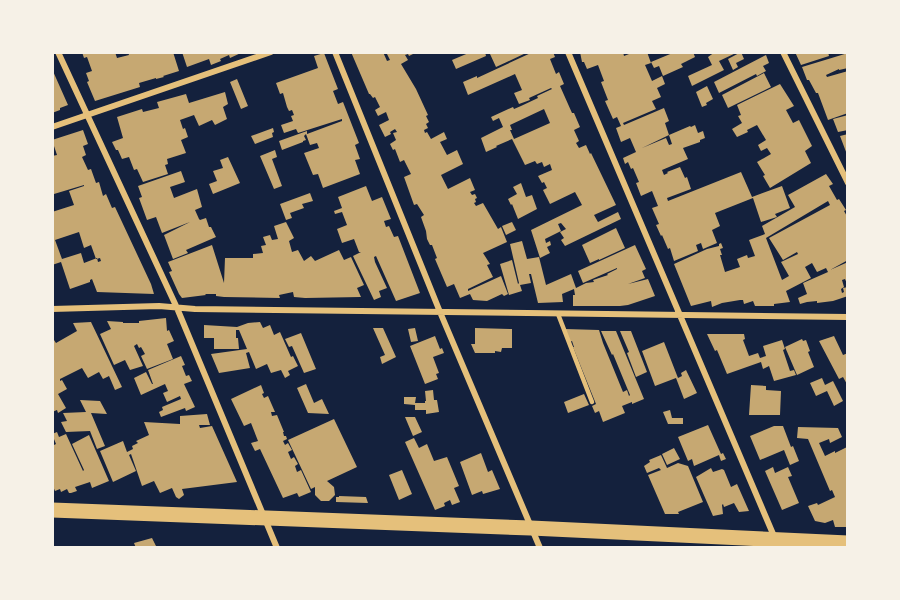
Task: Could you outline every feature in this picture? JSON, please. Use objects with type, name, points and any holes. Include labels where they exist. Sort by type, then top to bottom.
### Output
[{"type":"main road","points":[[52,510],[531,528],[777,544],[848,543]]},
{"type":"street","points":[[58,52],[177,308],[277,548]]},
{"type":"street","points":[[52,127],[271,52]]},
{"type":"street","points":[[335,52],[440,312],[540,548]]},
{"type":"street","points":[[568,52],[777,544]]},
{"type":"street","points":[[783,52],[848,183]]},
{"type":"street","points":[[52,309],[159,306],[848,317]]},
{"type":"lane","points":[[558,314],[592,402]]},
{"type":"building","points":[[82,52],[94,52],[95,54],[115,52],[117,58],[129,55],[128,52],[173,52],[179,71],[139,83],[140,87],[95,101],[87,82],[89,81],[86,73],[92,71],[87,57],[84,58]]},
{"type":"building","points":[[182,52],[243,52],[230,58],[229,55],[211,65],[209,59],[187,67]]},
{"type":"building","points":[[351,52],[383,52],[387,61],[390,60],[386,52],[417,52],[409,56],[405,55],[408,60],[401,64],[428,115],[426,116],[429,122],[426,124],[428,128],[424,130],[425,133],[427,132],[431,139],[444,132],[447,139],[440,142],[447,155],[457,150],[463,164],[441,175],[448,189],[470,178],[475,190],[470,192],[477,198],[474,203],[476,206],[483,203],[498,229],[501,227],[507,242],[483,253],[490,264],[487,265],[493,277],[468,291],[501,276],[508,294],[504,296],[502,294],[487,301],[473,300],[470,294],[460,298],[454,284],[447,287],[435,259],[437,258],[432,245],[427,239],[421,217],[424,215],[417,204],[414,205],[404,177],[411,174],[404,160],[400,162],[395,149],[393,150],[390,144],[396,140],[393,133],[397,132],[395,129],[385,137],[379,125],[389,120],[386,112],[378,116],[375,110],[380,107],[375,97],[369,94]]},
{"type":"building","points":[[471,52],[485,52],[486,56],[456,69],[452,60]]},
{"type":"building","points":[[493,52],[528,52],[496,67],[490,54]]},
{"type":"building","points":[[533,52],[553,52],[555,57],[550,59],[556,74],[559,72],[564,84],[560,86],[580,127],[574,130],[579,141],[576,143],[579,148],[586,145],[616,205],[594,215],[598,222],[618,212],[621,219],[565,246],[560,232],[566,229],[561,223],[558,224],[561,231],[545,239],[546,243],[550,241],[551,245],[547,247],[550,253],[540,258],[531,230],[582,205],[575,192],[550,204],[543,190],[547,188],[538,176],[552,170],[550,164],[544,167],[542,162],[537,164],[535,161],[525,165],[512,139],[486,152],[481,138],[503,127],[499,118],[493,121],[491,117],[513,107],[514,109],[521,106],[552,89],[519,104],[514,93],[522,90],[515,74],[468,95],[463,82],[477,76],[477,78]],"holes":[[[544,109],[550,123],[514,139],[510,130],[512,130],[510,125]]]},
{"type":"building","points":[[580,52],[623,52],[624,56],[634,52],[647,52],[651,63],[645,65],[652,81],[662,76],[665,84],[657,88],[661,97],[652,101],[656,109],[623,123],[624,125],[664,108],[669,121],[665,123],[669,135],[695,125],[698,133],[703,131],[705,138],[683,148],[688,159],[662,170],[664,175],[680,167],[691,189],[667,198],[668,201],[741,172],[752,197],[782,186],[790,208],[775,214],[777,217],[761,222],[753,198],[715,213],[720,226],[712,230],[717,243],[703,249],[701,243],[696,245],[698,251],[674,261],[670,248],[668,249],[656,225],[659,224],[652,208],[658,206],[652,191],[641,196],[636,183],[639,182],[633,168],[631,169],[628,162],[625,164],[623,158],[636,152],[630,138],[621,142],[616,128],[621,126],[617,117],[613,119],[605,101],[608,100],[598,65],[587,69],[582,62]],"holes":[[[669,135],[672,144],[669,145],[666,138],[642,148]]]},
{"type":"building","points":[[675,52],[693,52],[695,57],[681,64],[683,67],[663,76],[659,66],[654,68],[651,62]]},
{"type":"building","points":[[715,52],[738,52],[719,61],[724,70],[692,86],[688,76],[712,65],[708,57]]},
{"type":"building","points":[[741,52],[744,59],[736,63],[738,67],[733,70],[728,59]]},
{"type":"building","points":[[795,52],[828,52],[829,56],[801,65]]},
{"type":"building","points":[[324,53],[338,89],[333,91],[338,104],[343,102],[359,143],[355,145],[360,159],[355,160],[360,174],[323,188],[318,174],[313,175],[304,153],[319,148],[317,143],[310,145],[306,134],[304,136],[306,140],[303,142],[282,150],[279,141],[307,131],[307,134],[342,121],[342,119],[298,133],[296,129],[284,133],[281,125],[293,121],[291,116],[294,115],[292,110],[289,111],[283,93],[280,94],[276,83],[318,68],[314,56]]},
{"type":"building","points":[[848,53],[848,68],[826,75],[827,77],[848,71],[848,113],[828,120],[818,93],[807,80],[802,67]]},
{"type":"building","points":[[766,55],[769,63],[763,66],[766,71],[719,93],[714,82]]},
{"type":"building","points":[[52,69],[68,105],[52,113]]},
{"type":"building","points":[[764,73],[771,87],[728,108],[722,95]]},
{"type":"building","points":[[237,79],[248,106],[241,109],[230,82]]},
{"type":"building","points":[[780,84],[794,106],[786,110],[793,123],[799,120],[812,146],[805,151],[811,163],[770,188],[757,162],[771,154],[767,148],[761,151],[758,145],[766,140],[757,125],[737,137],[732,129],[742,123],[738,116],[741,115],[737,105]]},
{"type":"building","points":[[707,86],[713,99],[702,107],[696,92]]},
{"type":"building","points":[[225,92],[228,104],[223,107],[227,119],[215,125],[212,120],[199,126],[194,115],[180,120],[188,137],[181,140],[186,153],[167,159],[168,164],[165,165],[168,174],[143,182],[137,169],[134,170],[129,157],[122,159],[112,142],[123,138],[117,117],[142,109],[143,112],[159,108],[157,102],[186,94],[189,103]]},
{"type":"building","points":[[848,115],[848,130],[838,132],[833,119]]},
{"type":"building","points":[[273,128],[273,137],[255,144],[251,136]]},
{"type":"building","points":[[83,130],[88,144],[83,146],[86,155],[82,157],[88,170],[91,169],[96,183],[99,182],[103,196],[106,194],[112,208],[115,207],[154,294],[97,292],[92,279],[90,282],[70,289],[61,262],[52,265],[52,226],[54,226],[52,212],[74,205],[69,191],[84,185],[54,194],[52,156],[57,155],[52,140]],"holes":[[[79,232],[84,248],[91,245],[96,258],[84,263],[81,253],[62,259],[55,240]]]},
{"type":"building","points":[[848,134],[848,157],[840,136]]},
{"type":"building","points":[[275,150],[277,157],[272,159],[282,186],[274,189],[260,156]]},
{"type":"building","points":[[228,157],[240,183],[213,194],[209,184],[217,181],[213,171],[223,168],[220,160]]},
{"type":"building","points":[[181,171],[185,182],[170,187],[174,198],[197,189],[202,207],[195,210],[200,220],[206,218],[216,237],[186,250],[188,253],[173,259],[164,235],[190,222],[162,233],[156,217],[147,220],[139,198],[142,197],[138,186]]},
{"type":"building","points":[[826,174],[833,184],[829,186],[846,210],[844,211],[848,218],[848,260],[830,270],[848,262],[848,286],[845,279],[842,280],[844,287],[841,289],[842,293],[843,288],[848,287],[848,296],[833,301],[800,304],[798,298],[807,294],[803,283],[828,272],[826,268],[817,272],[812,263],[805,267],[811,278],[786,291],[790,302],[774,304],[774,306],[755,306],[753,301],[744,304],[743,300],[740,300],[712,307],[711,301],[691,306],[674,264],[719,246],[721,243],[723,248],[720,249],[722,255],[720,255],[725,272],[740,267],[737,259],[747,255],[748,258],[755,256],[749,240],[765,234],[762,226],[795,207],[788,195]],"holes":[[[828,201],[830,205],[769,238],[783,260],[797,252],[798,254],[781,262],[789,276],[782,280],[766,238]]]},
{"type":"building","points":[[521,183],[526,197],[532,195],[537,209],[518,219],[508,199],[517,194],[513,187]]},
{"type":"building","points":[[366,186],[372,201],[382,197],[391,219],[384,221],[386,227],[389,226],[394,237],[398,236],[420,293],[396,301],[376,256],[374,257],[375,262],[387,288],[379,291],[381,297],[374,300],[353,256],[361,252],[354,239],[342,243],[337,229],[347,225],[342,212],[335,214],[334,211],[342,208],[338,197]]},
{"type":"building","points":[[310,193],[313,201],[302,204],[304,208],[290,213],[292,218],[286,220],[280,204]]},
{"type":"building","points":[[286,222],[294,238],[289,241],[292,252],[298,250],[304,261],[311,256],[315,261],[339,250],[344,260],[351,257],[364,285],[357,288],[361,297],[305,298],[294,297],[293,292],[279,295],[280,298],[224,297],[205,294],[182,298],[179,294],[169,272],[172,271],[168,262],[212,245],[224,283],[225,258],[253,258],[253,254],[263,253],[261,246],[266,245],[263,237],[270,235],[272,240],[278,239],[274,226]]},
{"type":"building","points":[[512,222],[516,230],[506,235],[502,226]]},
{"type":"building","points":[[616,228],[625,248],[590,263],[582,245]]},
{"type":"building","points":[[522,241],[527,259],[539,257],[546,285],[571,274],[576,288],[594,282],[593,280],[608,275],[617,268],[583,283],[578,271],[635,245],[646,269],[642,271],[645,278],[628,284],[648,279],[655,296],[620,306],[573,306],[574,289],[562,294],[563,302],[538,303],[531,274],[529,274],[531,283],[520,285],[522,291],[509,295],[500,264],[512,260],[518,284],[510,244]]},
{"type":"building","points":[[166,318],[167,331],[169,330],[174,341],[167,344],[173,359],[147,369],[141,356],[145,354],[137,344],[134,346],[143,366],[130,370],[125,360],[114,365],[100,334],[111,329],[107,321],[139,323],[139,321]]},
{"type":"building","points":[[91,322],[122,387],[115,390],[109,376],[103,379],[99,372],[88,378],[82,368],[60,379],[67,389],[58,394],[66,408],[58,413],[57,410],[52,412],[52,369],[54,368],[52,366],[52,337],[56,343],[77,331],[73,323]]},
{"type":"building","points":[[260,322],[263,328],[270,325],[274,335],[280,332],[291,357],[293,356],[298,366],[288,371],[290,375],[285,378],[281,370],[271,373],[267,364],[256,369],[249,352],[246,353],[250,368],[219,373],[211,354],[247,349],[239,330],[236,330],[239,349],[214,349],[214,338],[204,338],[204,325],[237,327]]},
{"type":"building","points":[[373,328],[383,328],[396,357],[382,364],[380,357],[385,355]]},
{"type":"building","points":[[415,328],[418,341],[411,342],[408,329]]},
{"type":"building","points":[[475,328],[512,329],[512,348],[502,348],[501,352],[495,351],[495,353],[475,353],[471,344],[475,344]]},
{"type":"building","points":[[565,329],[599,330],[623,392],[627,390],[629,396],[630,395],[613,354],[601,331],[616,331],[644,399],[622,406],[625,413],[603,422],[599,411],[595,413],[592,406],[596,404],[572,341],[570,342]]},
{"type":"building","points":[[620,331],[631,331],[647,372],[636,377]]},
{"type":"building","points":[[301,333],[316,369],[304,373],[292,346],[289,347],[285,339]]},
{"type":"building","points":[[707,334],[744,334],[745,339],[743,340],[749,356],[758,353],[760,358],[766,356],[763,346],[782,340],[790,371],[794,370],[796,375],[774,381],[769,366],[763,369],[761,362],[727,374]]},
{"type":"building","points":[[435,336],[444,353],[433,357],[439,373],[436,374],[438,379],[425,384],[410,346]]},
{"type":"building","points":[[834,336],[843,355],[848,353],[846,362],[848,386],[843,377],[839,379],[819,341]]},
{"type":"building","points":[[802,339],[806,340],[814,367],[797,375],[785,347]]},
{"type":"building","points":[[664,342],[678,378],[686,370],[697,393],[684,399],[676,378],[655,386],[642,351]]},
{"type":"building","points":[[181,356],[186,376],[189,375],[192,381],[184,384],[195,407],[186,411],[185,408],[161,417],[159,412],[163,410],[162,407],[181,399],[180,396],[167,402],[163,393],[168,391],[165,384],[141,395],[134,378],[146,372],[153,384],[148,370]]},
{"type":"building","points":[[822,378],[825,385],[833,381],[843,401],[834,406],[827,391],[816,396],[810,383]]},
{"type":"building","points":[[306,384],[314,403],[322,399],[329,414],[308,413],[297,388]]},
{"type":"building","points":[[261,385],[264,398],[268,396],[275,412],[271,412],[272,416],[277,415],[284,436],[286,436],[287,439],[283,441],[285,445],[288,443],[292,450],[288,452],[291,459],[294,457],[298,464],[295,466],[297,472],[301,470],[311,492],[299,497],[297,493],[283,498],[260,449],[255,451],[251,443],[258,441],[251,423],[244,426],[231,399]]},
{"type":"building","points":[[751,385],[766,386],[766,390],[781,391],[780,415],[749,415]]},
{"type":"building","points":[[433,390],[439,412],[426,414],[426,410],[415,410],[415,405],[404,404],[404,397],[416,397],[415,403],[425,403],[425,391]]},
{"type":"building","points":[[584,394],[589,405],[568,413],[564,402]]},
{"type":"building","points":[[80,400],[100,401],[107,414],[91,413],[105,446],[97,449],[90,431],[66,432],[61,422],[67,421],[63,413],[86,412]]},
{"type":"building","points":[[670,410],[672,418],[683,418],[683,424],[668,424],[663,412]]},
{"type":"building","points":[[207,414],[210,425],[199,425],[200,428],[212,426],[237,482],[182,489],[184,495],[179,499],[172,488],[160,493],[154,481],[142,486],[131,454],[129,455],[136,471],[113,482],[100,451],[123,441],[127,452],[133,449],[132,446],[138,443],[136,441],[149,435],[144,422],[180,424],[180,416]]},
{"type":"building","points":[[405,417],[415,417],[422,432],[413,436]]},
{"type":"building","points":[[334,419],[357,467],[327,481],[334,487],[335,495],[329,501],[321,501],[315,495],[315,487],[311,489],[288,440]]},
{"type":"building","points":[[708,425],[721,454],[723,453],[726,459],[721,461],[719,455],[694,466],[692,459],[688,461],[678,437]]},
{"type":"building","points":[[774,426],[783,426],[799,461],[790,465],[784,450],[760,460],[750,436]]},
{"type":"building","points":[[798,427],[838,428],[842,437],[830,443],[829,439],[819,443],[825,456],[847,447],[848,449],[848,527],[835,527],[833,520],[825,523],[815,521],[808,506],[817,503],[818,505],[835,497],[832,490],[830,491],[808,439],[797,438]]},
{"type":"building","points":[[57,432],[59,437],[66,434],[83,471],[72,444],[89,435],[109,481],[92,488],[90,482],[75,487],[77,491],[71,493],[67,489],[61,492],[60,489],[55,491],[52,484],[52,446],[56,444],[52,434]]},
{"type":"building","points":[[414,438],[419,448],[427,444],[434,461],[447,457],[459,486],[454,488],[460,502],[452,505],[450,500],[444,503],[445,506],[435,510],[405,442]]},
{"type":"building","points":[[674,448],[680,459],[667,465],[662,454]]},
{"type":"building","points":[[481,453],[488,472],[492,470],[500,489],[483,494],[482,491],[472,495],[460,462]]},
{"type":"building","points":[[661,455],[667,468],[678,463],[688,466],[703,502],[678,512],[679,514],[665,514],[648,475],[661,470],[659,468],[647,473],[644,466],[650,462],[649,460]]},
{"type":"building","points":[[773,467],[775,473],[788,467],[792,476],[788,477],[799,503],[782,510],[765,471]]},
{"type":"building","points":[[711,468],[713,472],[724,470],[731,487],[737,484],[749,511],[739,512],[734,503],[724,507],[723,504],[723,514],[713,516],[696,477]]},
{"type":"building","points":[[402,470],[412,494],[399,500],[389,475]]},
{"type":"building","points":[[336,497],[366,497],[368,503],[336,502]]},
{"type":"building","points":[[152,538],[157,548],[136,548],[134,543]]}]
